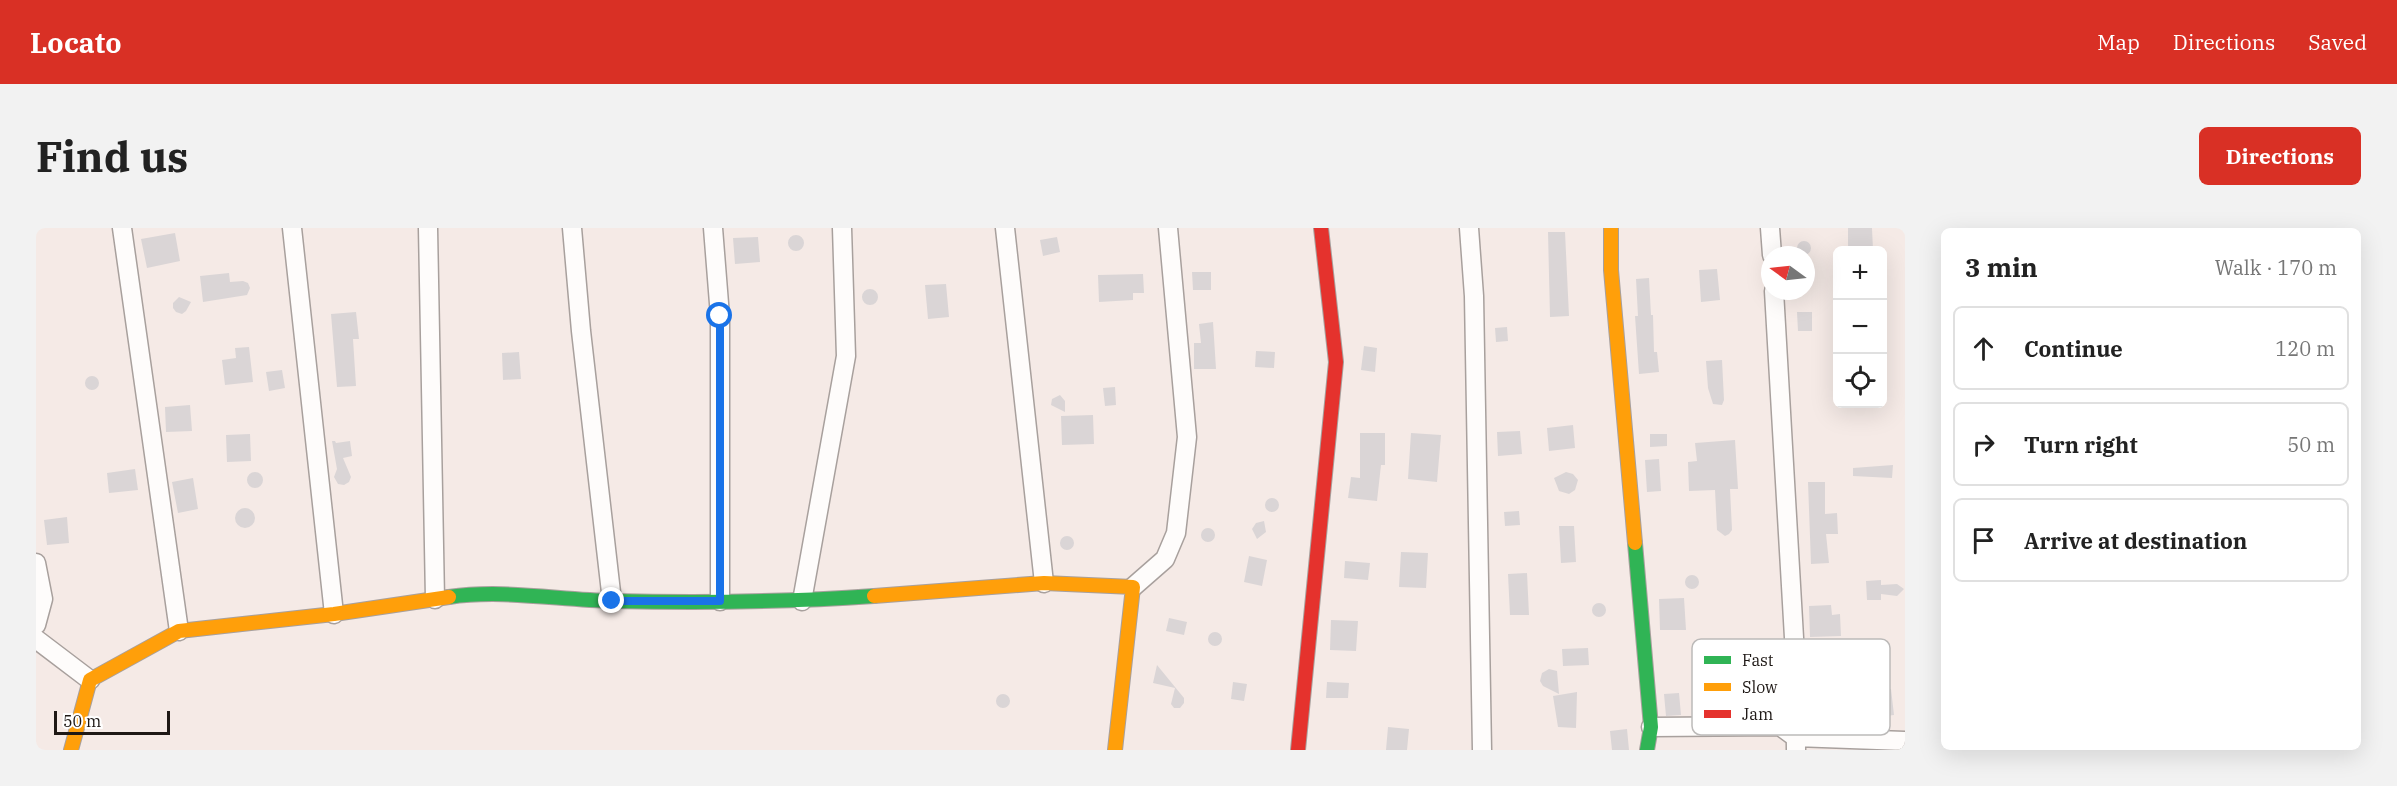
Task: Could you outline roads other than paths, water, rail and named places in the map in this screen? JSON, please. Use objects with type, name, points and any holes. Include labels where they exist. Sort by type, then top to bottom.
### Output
[{"type":"street","points":[[122,228],[178,631]]},
{"type":"street","points":[[292,228],[334,614]]},
{"type":"street","points":[[429,228],[435,599]]},
{"type":"street","points":[[572,228],[581,331],[612,601]]},
{"type":"street","points":[[713,228],[720,316],[720,601]]},
{"type":"street","points":[[802,601],[846,356],[842,228]]},
{"type":"street","points":[[1005,228],[1044,583]]},
{"type":"street","points":[[1115,750],[1133,587],[1165,559],[1176,533],[1187,437],[1168,228]]},
{"type":"street","points":[[1298,750],[1336,363],[1321,228]]},
{"type":"street","points":[[1469,228],[1474,296],[1482,750]]},
{"type":"street","points":[[1611,228],[1611,270],[1651,727],[1647,750]]},
{"type":"street","points":[[1770,228],[1771,246]]},
{"type":"street","points":[[1775,300],[1794,639]]},
{"type":"street","points":[[36,563],[43,598],[36,625]]},
{"type":"street","points":[[71,750],[90,680],[178,631],[334,614],[477,593],[612,601],[802,601],[1044,583],[1133,587]]},
{"type":"street","points":[[36,639],[90,680]]},
{"type":"street","points":[[1651,727],[1692,727]]},
{"type":"street","points":[[1796,743],[1905,741]]}]
